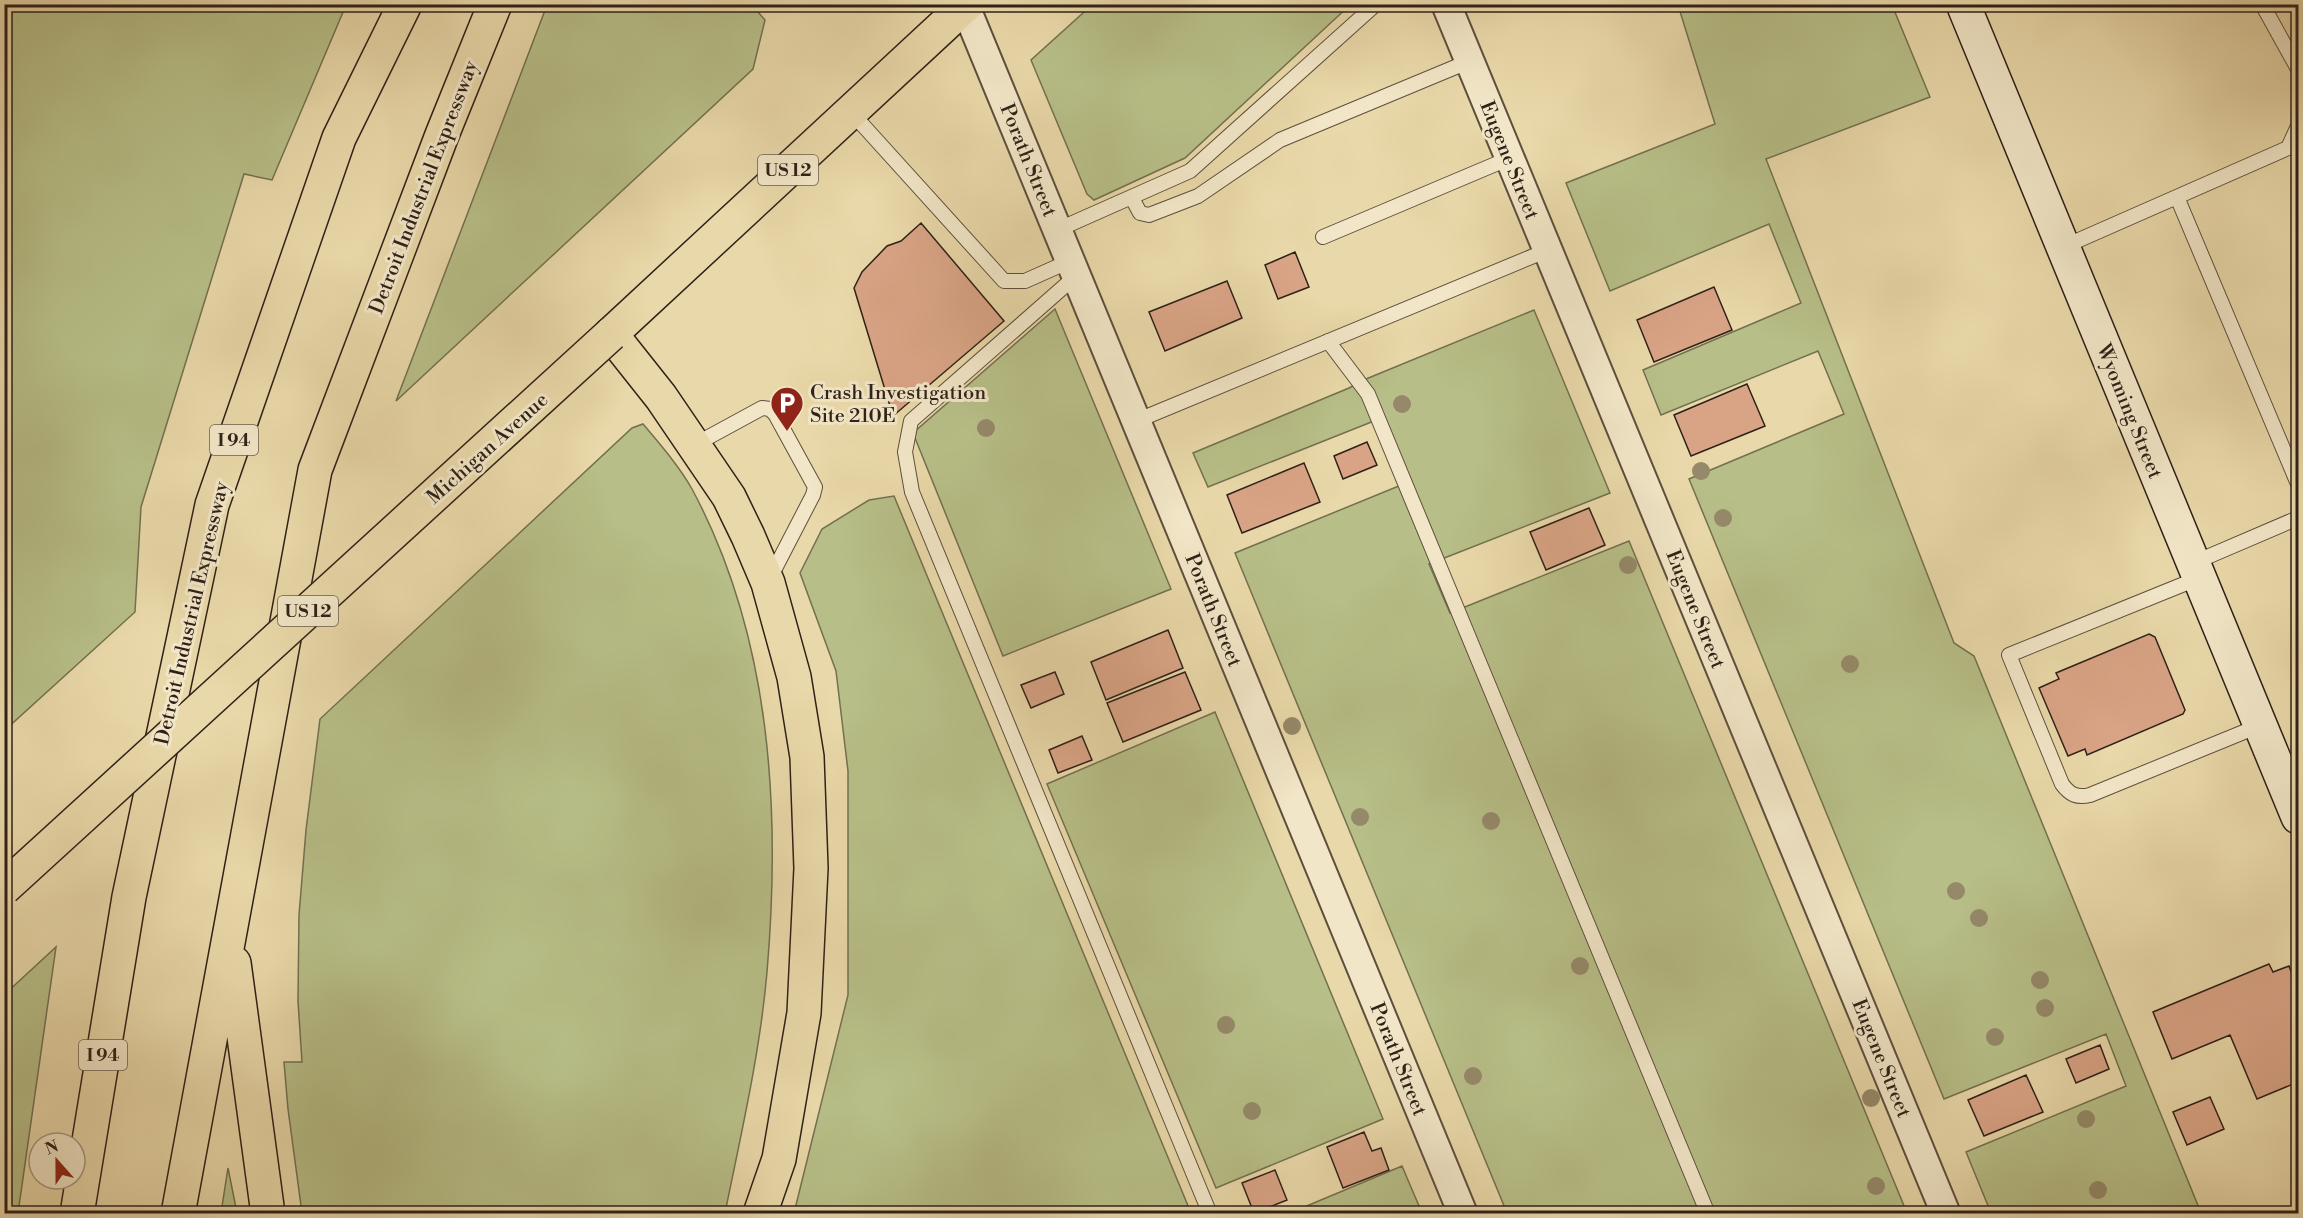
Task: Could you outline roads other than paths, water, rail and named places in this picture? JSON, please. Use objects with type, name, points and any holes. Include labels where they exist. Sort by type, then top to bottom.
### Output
[{"type":"main road","name":"Detroit Industrial Expressway","points":[[77,1214],[129,897],[212,505],[339,138],[405,4]]},
{"type":"main road","name":"Detroit Industrial Expressway","points":[[178,1214],[315,470],[442,135],[495,4]]},
{"type":"main road","name":"Wyoming Street","points":[[1963,4],[2298,817]]},
{"type":"main road","name":"Michigan Avenue","points":[[4,888],[611,334],[963,5]]},
{"type":"main road","points":[[611,334],[661,397],[729,497],[768,583],[794,677],[807,756],[811,868],[804,1013],[779,1159],[760,1214]]},
{"type":"main road","points":[[230,935],[268,1214]]},
{"type":"street","name":"Eugene Street","points":[[1446,4],[1946,1214]]},
{"type":"street","name":"Porath Street","points":[[963,5],[1462,1214]]},
{"type":"lane","points":[[1057,230],[1190,171],[1376,4]]},
{"type":"lane","points":[[2262,4],[2298,69]]},
{"type":"lane","points":[[1132,198],[1140,213],[1149,215],[1198,196],[1280,140],[1470,61]]},
{"type":"lane","points":[[850,112],[1004,281],[1025,281],[1073,268]]},
{"type":"lane","points":[[2063,247],[2289,148],[2298,126]]},
{"type":"lane","points":[[1323,237],[1510,158]]},
{"type":"lane","points":[[2177,197],[2298,484]]},
{"type":"lane","points":[[1136,421],[1548,250]]},
{"type":"lane","points":[[1073,268],[911,421],[905,452],[912,492],[1210,1214]]},
{"type":"lane","points":[[1328,341],[1368,394],[1708,1214]]},
{"type":"lane","points":[[693,445],[754,411],[762,408],[770,409],[812,480],[815,487],[813,495],[768,583]]},
{"type":"lane","points":[[2261,725],[2090,795],[2074,796],[2062,784],[2009,655],[2196,570],[2298,519]]},
{"type":"place","name":"Crash Investigation Site 210E","points":[[787,432]]}]
